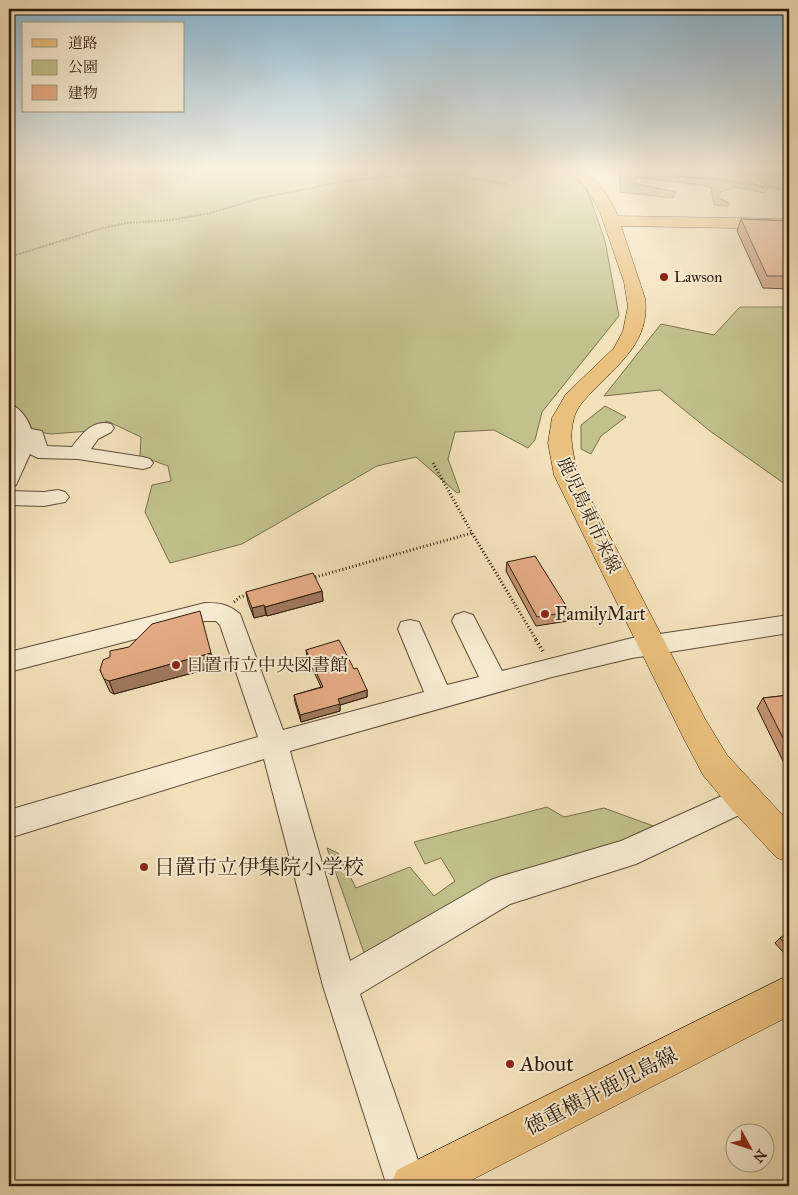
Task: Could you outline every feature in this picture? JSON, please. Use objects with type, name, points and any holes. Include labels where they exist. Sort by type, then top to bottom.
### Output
[{"type":"main road","name":"鹿児島東市来線","points":[[614,226],[634,291],[637,305],[636,320],[624,347],[576,395],[566,408],[560,422],[559,448],[566,475],[651,645],[715,765],[744,799],[789,846]]},
{"type":"main road","name":"徳重横井鹿児島線","points":[[414,1186],[789,995]]},
{"type":"street","points":[[9,410],[19,419],[24,436],[21,452],[9,480]]},
{"type":"street","points":[[78,453],[91,435],[104,428]]},
{"type":"street","points":[[24,436],[35,435],[38,452],[78,453],[143,463]]},
{"type":"street","points":[[9,498],[44,499],[58,497]]},
{"type":"street","points":[[9,662],[205,612],[222,612],[232,624],[274,744],[340,986],[407,1186]]},
{"type":"street","points":[[464,621],[495,683]]},
{"type":"street","points":[[9,824],[274,744],[552,667],[632,648],[789,624]]},
{"type":"street","points":[[410,628],[440,698]]},
{"type":"street","points":[[340,986],[502,891],[625,854],[744,799]]},
{"type":"path","points":[[9,257],[113,226]]},
{"type":"path","points":[[433,463],[472,533],[552,667]]},
{"type":"path","points":[[305,579],[472,533]]},
{"type":"path","points":[[222,612],[240,597],[258,592]]},
{"type":"green space","points":[[9,226],[600,226],[605,241],[619,316],[542,412],[535,440],[528,448],[494,430],[455,432],[448,459],[460,492],[457,493],[416,457],[377,466],[242,544],[170,563],[145,512],[152,485],[171,481],[168,466],[140,456],[141,437],[107,421],[90,431],[51,434],[33,431],[24,414],[9,402]]},
{"type":"green space","points":[[740,307],[789,307],[789,487],[710,431],[660,390],[604,396],[661,324],[714,335]]},
{"type":"green space","points":[[605,406],[626,417],[601,436],[591,454],[581,449],[581,425]]},
{"type":"green space","points":[[547,807],[564,817],[604,808],[656,827],[367,961],[327,848],[338,853],[356,888],[410,867],[434,896],[455,881],[441,858],[425,864],[414,842]]},
{"type":"building","points":[[744,226],[789,226],[789,276],[767,276]]},
{"type":"building","points":[[535,556],[570,612],[537,617],[507,562]]},
{"type":"building","points":[[313,573],[322,591],[265,607],[264,605],[252,608],[246,592]]},
{"type":"building","points":[[200,611],[211,653],[109,681],[104,679],[100,670],[103,660],[110,657],[110,651],[129,647],[152,624]]},
{"type":"building","points":[[339,640],[354,669],[357,668],[367,690],[338,699],[340,704],[300,715],[294,695],[323,687],[306,650]]},
{"type":"building","points":[[789,695],[789,750],[763,698]]},
{"type":"building","points":[[789,932],[789,948],[780,938]]},
{"type":"place","name":"Lawson","points":[[664,277]]},
{"type":"place","name":"FamilyMart","points":[[545,614]]},
{"type":"place","name":"日置市立中央図書館","points":[[176,665]]},
{"type":"place","name":"日置市立伊集院小学校","points":[[144,867]]},
{"type":"place","name":"About","points":[[510,1064]]}]
